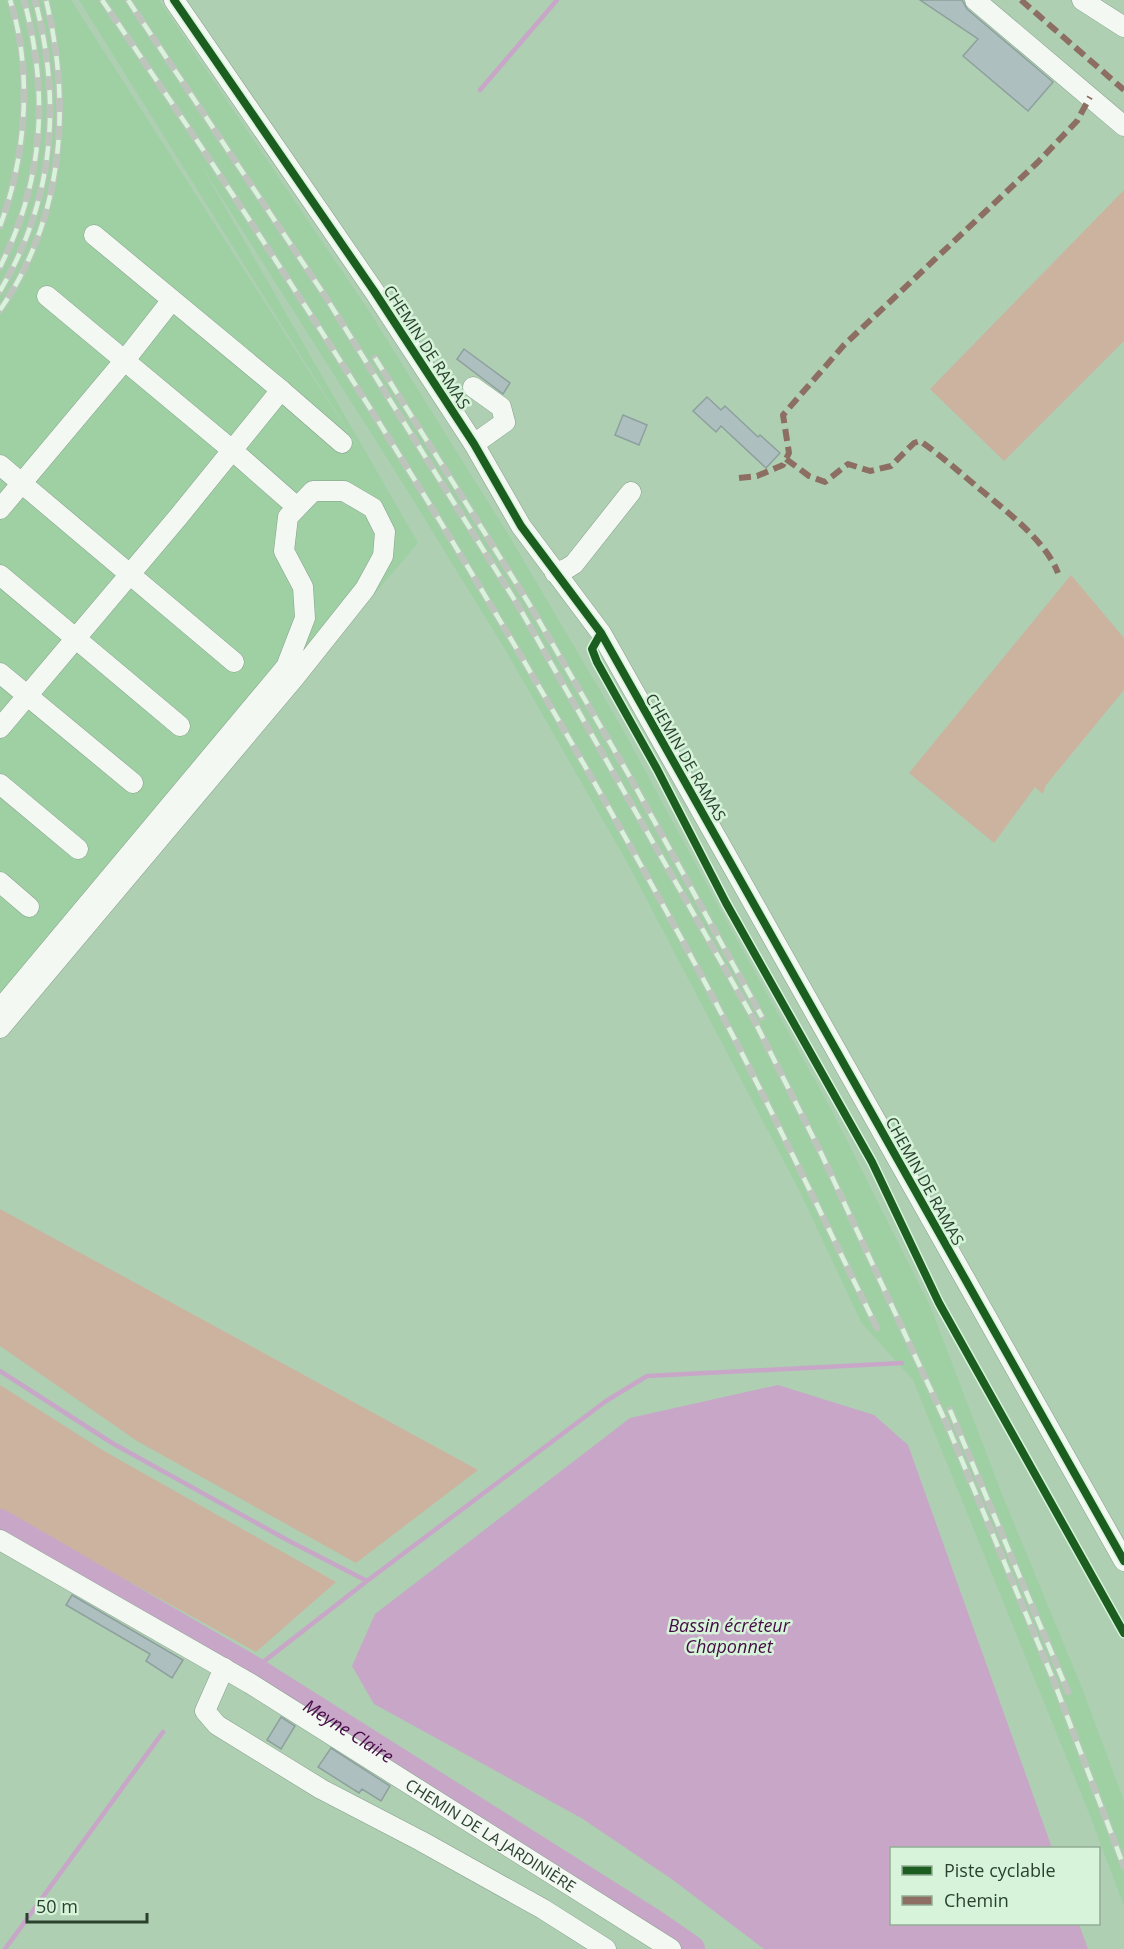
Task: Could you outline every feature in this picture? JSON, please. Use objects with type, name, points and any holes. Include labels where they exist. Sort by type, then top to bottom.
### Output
[{"type":"street","name":"CHEMIN DE RAMAS","points":[[174,0],[374,291],[474,444],[521,526],[601,633],[1124,1561]]},
{"type":"street","points":[[975,0],[1124,126]]},
{"type":"street","points":[[1082,0],[1124,27]]},
{"type":"street","points":[[94,235],[342,443]]},
{"type":"street","points":[[47,296],[290,501]]},
{"type":"street","points":[[0,509],[125,360],[172,300]]},
{"type":"street","points":[[473,387],[501,407],[505,422],[474,444]]},
{"type":"street","points":[[0,728],[281,390]]},
{"type":"street","points":[[0,465],[234,662]]},
{"type":"street","points":[[0,1010],[286,667],[305,618],[303,587],[284,551],[288,517],[313,491],[344,491],[373,508],[385,532],[383,556],[365,589],[295,677],[0,1028]]},
{"type":"street","points":[[555,573],[573,564],[631,492]]},
{"type":"street","points":[[0,575],[180,726]]},
{"type":"street","points":[[0,673],[133,783]]},
{"type":"street","points":[[0,784],[78,849]]},
{"type":"street","points":[[0,882],[29,907]]},
{"type":"street","name":"CHEMIN DE LA JARDINIÈRE","points":[[0,1540],[224,1668],[671,1949]]},
{"type":"street","points":[[224,1668],[206,1711],[217,1725],[321,1789],[421,1840],[543,1909],[606,1949]]},
{"type":"shaded area","points":[[0,0],[71,0],[371,468],[79,0],[159,0],[369,311],[508,534],[621,726],[831,1109],[931,1308],[1001,1492],[1082,1688],[1124,1801],[1124,1906],[1091,1818],[913,1380],[861,1322],[799,1190],[628,864],[506,651],[199,162],[418,543],[0,1031]]},
{"type":"shaded area","points":[[1124,190],[1124,341],[1004,461],[930,389]]},
{"type":"shaded area","points":[[1071,575],[1124,638],[1124,690],[1046,785],[1043,794],[1035,787],[994,843],[909,773]]},
{"type":"shaded area","points":[[0,1209],[478,1470],[356,1563],[137,1441],[0,1346]]},
{"type":"shaded area","points":[[0,1385],[104,1451],[336,1582],[256,1652],[0,1510]]},
{"type":"water","name":"Bassin écréteur Chaponnet","points":[[778,1385],[874,1415],[908,1445],[1052,1847],[890,1847],[890,1925],[1079,1925],[1088,1949],[764,1949],[673,1880],[583,1819],[374,1704],[352,1666],[375,1614],[630,1418]]},
{"type":"building","points":[[920,0],[962,0],[967,9],[1053,82],[1028,111],[963,56],[978,39]]},
{"type":"building","points":[[464,349],[510,383],[503,394],[457,359]]},
{"type":"building","points":[[707,397],[721,410],[725,406],[758,437],[760,435],[780,453],[766,468],[721,426],[716,432],[693,411]]},
{"type":"building","points":[[623,415],[647,425],[639,445],[615,435]]},
{"type":"building","points":[[72,1595],[183,1660],[172,1678],[146,1661],[150,1654],[66,1605]]},
{"type":"building","points":[[281,1717],[295,1726],[281,1749],[267,1740]]},
{"type":"building","points":[[331,1748],[390,1786],[381,1801],[362,1789],[359,1793],[318,1767]]},
{"type":"waterway","points":[[480,90],[557,0]]},
{"type":"waterway","points":[[253,1670],[606,1401],[647,1376],[902,1363]]},
{"type":"waterway","points":[[0,1371],[112,1443],[289,1541],[367,1581]]},
{"type":"waterway","name":"Meyne Claire","points":[[0,1523],[253,1670],[652,1922],[691,1949]]},
{"type":"waterway","points":[[5,1949],[163,1732]]},
{"type":"railway","points":[[0,226],[16,172],[23,114],[22,56],[10,0]]},
{"type":"railway","points":[[0,267],[26,202],[34,169],[38,136],[37,69],[24,0]]},
{"type":"railway","points":[[0,291],[18,257],[32,221],[42,186],[48,150],[49,76],[35,0]]},
{"type":"railway","points":[[0,310],[21,275],[37,238],[49,200],[56,161],[59,80],[46,0]]},
{"type":"railway","points":[[102,0],[336,354],[484,594],[556,716],[626,838],[718,1007],[877,1328]]},
{"type":"railway","points":[[128,0],[325,296],[519,607],[753,1018],[821,1153],[948,1427],[1053,1679],[1124,1867]]},
{"type":"railway","points":[[375,358],[528,602],[630,777],[762,1017]]},
{"type":"railway","points":[[950,1410],[1068,1692]]},
{"type":"marked path","points":[[1021,0],[1124,90]]},
{"type":"marked path","points":[[739,478],[757,476],[783,465],[789,453],[783,415],[844,345],[1038,162],[1077,121],[1090,97]]},
{"type":"marked path","points":[[786,459],[809,476],[825,482],[848,464],[870,471],[891,466],[914,443],[920,441],[1022,525],[1043,548],[1058,573]]},
{"type":"cycle path","points":[[174,0],[374,291],[474,444],[521,526],[601,633],[1124,1561]]},
{"type":"cycle path","points":[[601,633],[592,649],[597,662],[657,769],[726,903],[872,1162],[939,1303],[1124,1633]]}]
